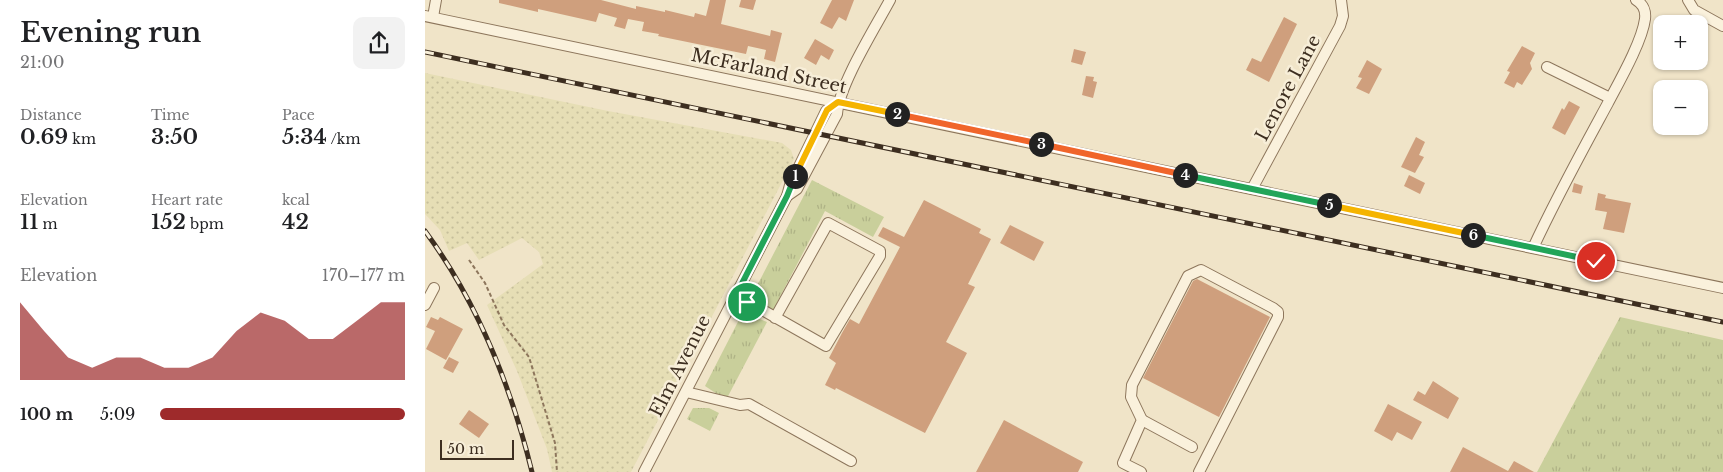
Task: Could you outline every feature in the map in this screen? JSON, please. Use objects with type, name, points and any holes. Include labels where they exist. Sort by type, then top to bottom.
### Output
[{"type":"street","points":[[429,17],[436,0]]},
{"type":"street","name":"Elm Avenue","points":[[644,472],[787,196],[790,185],[821,134],[827,110],[838,102],[889,0]]},
{"type":"street","name":"Lenore Lane","points":[[1252,189],[1340,26],[1343,16],[1341,0]]},
{"type":"street","points":[[1533,248],[1564,183],[1623,73],[1645,20],[1643,7],[1636,0]]},
{"type":"street","points":[[1688,0],[1694,10],[1723,26]]},
{"type":"street","name":"McFarland Street","points":[[429,17],[1723,288]]},
{"type":"street","points":[[1547,67],[1610,98]]},
{"type":"street","points":[[736,295],[775,318],[826,346],[880,256],[880,251],[828,223],[775,318]]},
{"type":"street","points":[[1192,447],[1142,420],[1131,397],[1132,385],[1188,276],[1201,270],[1278,312],[1278,317],[1199,472]]},
{"type":"street","points":[[425,305],[434,288]]},
{"type":"street","points":[[686,392],[740,405],[749,404],[851,461]]},
{"type":"street","points":[[1141,472],[1123,463],[1142,420]]},
{"type":"path","points":[[469,260],[485,283],[504,324],[529,357],[555,443],[557,472]]},
{"type":"shaded area","points":[[425,73],[608,111],[782,143],[791,150],[794,159],[631,472],[552,472],[547,449],[517,371],[487,305],[543,264],[539,252],[522,238],[479,260],[467,243],[449,251],[440,230],[425,214]]},
{"type":"green space","points":[[812,180],[884,217],[873,237],[825,211],[772,312],[750,299]]},
{"type":"green space","points":[[743,312],[767,322],[726,400],[705,386]]},
{"type":"green space","points":[[1620,317],[1723,340],[1723,472],[1537,472]]},
{"type":"green space","points":[[693,408],[709,408],[719,413],[710,431],[687,419]]},
{"type":"building","points":[[499,0],[601,0],[636,9],[636,6],[694,17],[695,13],[706,16],[710,0],[726,0],[721,24],[770,36],[771,30],[782,33],[775,62],[764,59],[766,50],[748,46],[746,54],[658,36],[659,34],[642,31],[644,22],[628,19],[625,29],[614,26],[617,18],[599,13],[596,22],[538,9],[538,12],[499,3]]},
{"type":"building","points":[[741,0],[756,0],[753,10],[739,7]]},
{"type":"building","points":[[832,0],[854,0],[846,21],[839,17],[832,29],[820,23]]},
{"type":"building","points":[[1284,17],[1297,24],[1269,82],[1246,70],[1252,58],[1261,62]]},
{"type":"building","points":[[815,39],[834,50],[829,60],[821,55],[816,65],[804,58]]},
{"type":"building","points":[[1522,46],[1535,53],[1530,63],[1532,69],[1522,85],[1517,82],[1514,88],[1504,83],[1510,72],[1507,71]]},
{"type":"building","points":[[1074,49],[1086,52],[1082,65],[1071,62]]},
{"type":"building","points":[[1367,60],[1382,69],[1369,94],[1356,88],[1362,78],[1358,77]]},
{"type":"building","points":[[1086,76],[1094,77],[1093,81],[1097,82],[1093,98],[1082,95]]},
{"type":"building","points":[[1569,101],[1580,107],[1565,135],[1552,128],[1562,108],[1564,110]]},
{"type":"building","points":[[1416,137],[1425,142],[1419,155],[1424,157],[1415,173],[1401,167]]},
{"type":"building","points":[[1409,175],[1425,183],[1420,194],[1404,186]]},
{"type":"building","points":[[1574,183],[1583,186],[1581,194],[1572,192]]},
{"type":"building","points":[[1598,193],[1606,195],[1605,198],[1631,203],[1624,233],[1603,229],[1607,212],[1595,210]]},
{"type":"building","points":[[924,200],[981,229],[979,233],[991,239],[968,284],[975,287],[946,342],[967,353],[925,433],[836,388],[835,390],[825,385],[836,363],[829,358],[842,333],[850,319],[859,324],[900,247],[878,236],[883,227],[904,237]]},
{"type":"building","points":[[1010,225],[1044,242],[1034,261],[1000,243]]},
{"type":"building","points":[[1197,279],[1270,317],[1219,417],[1143,378],[1193,281]]},
{"type":"building","points":[[431,317],[438,320],[440,317],[463,329],[446,360],[426,349],[435,331],[426,327]]},
{"type":"building","points":[[449,357],[459,362],[453,373],[443,368]]},
{"type":"building","points":[[1433,381],[1459,398],[1448,419],[1413,400],[1418,391],[1425,395]]},
{"type":"building","points":[[1388,404],[1422,422],[1412,440],[1397,432],[1392,441],[1374,431]]},
{"type":"building","points":[[469,410],[489,424],[479,438],[459,424]]},
{"type":"building","points":[[1004,420],[1083,462],[1078,472],[976,472]]},
{"type":"building","points":[[1463,447],[1508,471],[1514,461],[1534,472],[1450,472]]},
{"type":"railway","points":[[425,52],[1723,322]]},
{"type":"railway","points":[[425,231],[444,259],[477,316],[514,408],[532,472]]},
{"type":"route","points":[[747,302],[736,295],[787,196],[790,185],[827,110],[838,102],[1596,261]]}]
